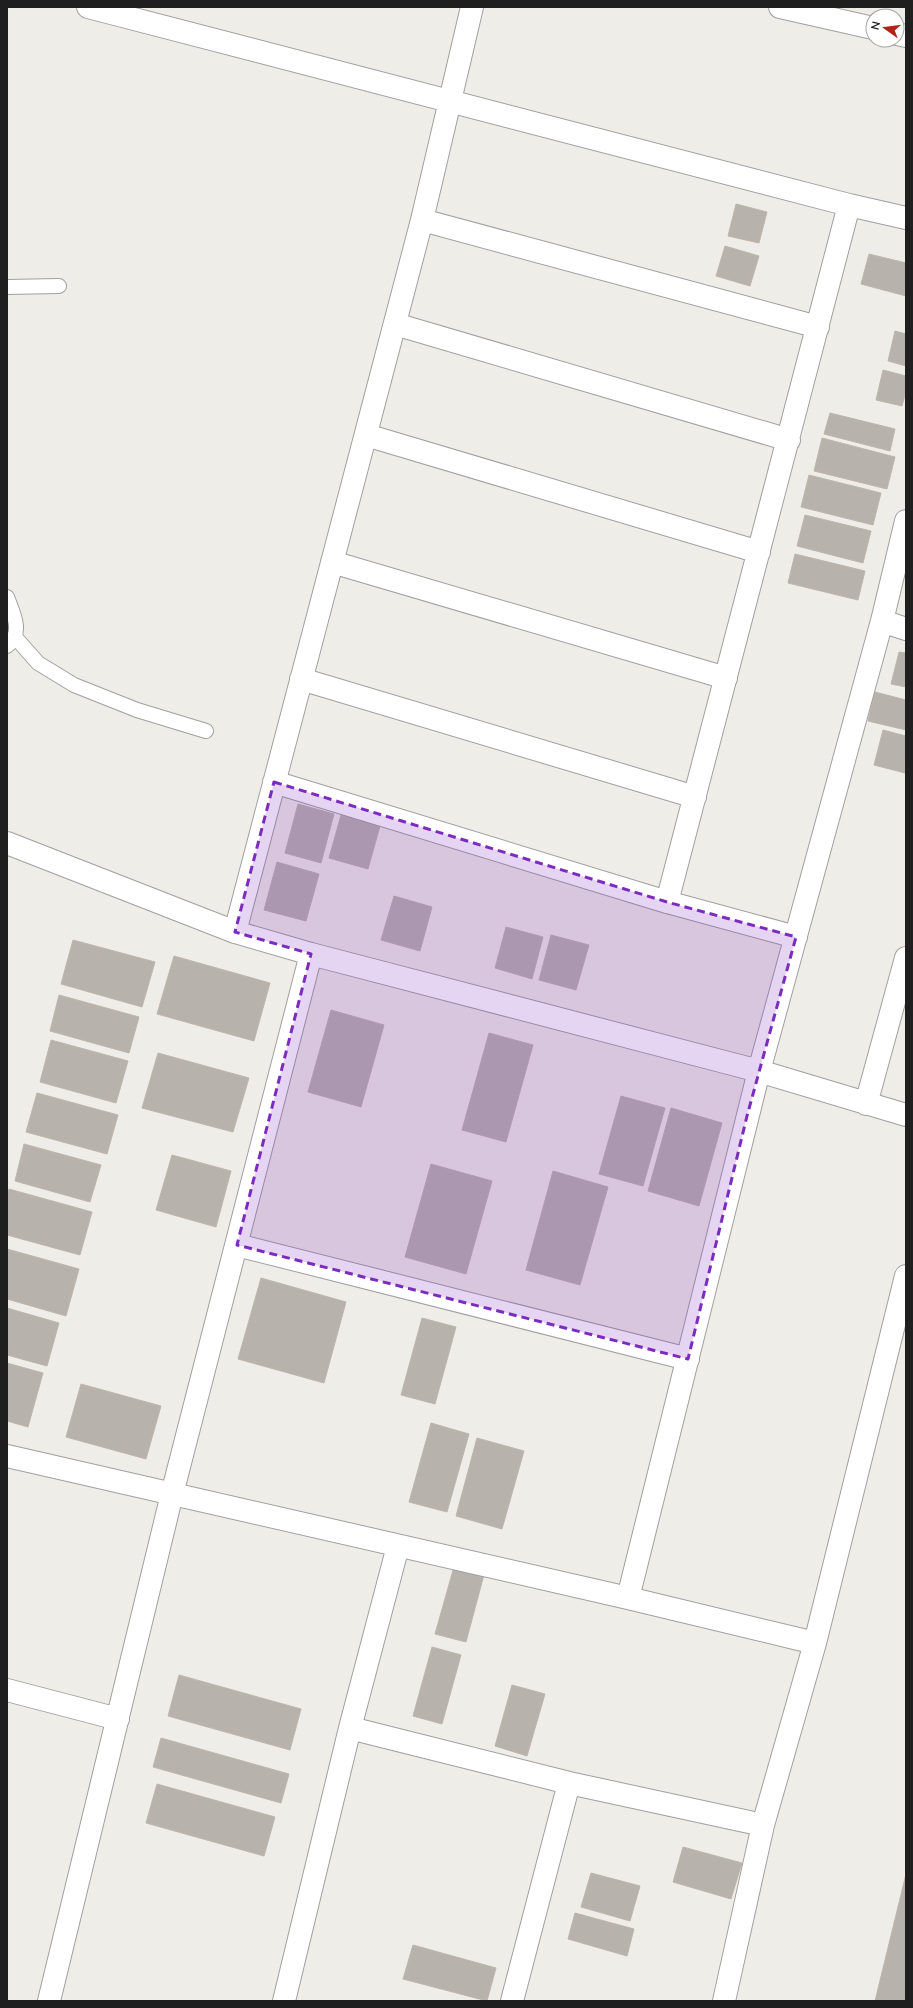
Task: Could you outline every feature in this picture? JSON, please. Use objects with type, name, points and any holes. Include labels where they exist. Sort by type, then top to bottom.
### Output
[{"type":"street","points":[[88,7],[450,103],[849,205],[906,218]]},
{"type":"street","points":[[235,932],[422,220],[472,7]]},
{"type":"street","points":[[780,7],[865,26]]},
{"type":"street","points":[[667,902],[789,440],[849,205]]},
{"type":"street","points":[[422,220],[818,327]]},
{"type":"street","points":[[395,324],[789,440]]},
{"type":"street","points":[[366,435],[759,552]]},
{"type":"street","points":[[628,1598],[759,1071],[882,621],[906,521]]},
{"type":"street","points":[[332,562],[726,678]]},
{"type":"street","points":[[882,621],[906,629]]},
{"type":"street","points":[[301,679],[694,797]]},
{"type":"street","points":[[274,782],[667,902],[796,937]]},
{"type":"street","points":[[7,843],[235,932],[311,954],[759,1071],[906,1115]]},
{"type":"street","points":[[49,2001],[172,1494],[311,954]]},
{"type":"street","points":[[866,1104],[906,958]]},
{"type":"street","points":[[237,1245],[688,1359]]},
{"type":"street","points":[[724,2001],[763,1825],[815,1643],[906,1276]]},
{"type":"street","points":[[7,1456],[628,1598],[815,1643]]},
{"type":"street","points":[[284,2001],[350,1728],[398,1546]]},
{"type":"street","points":[[7,1690],[118,1719]]},
{"type":"street","points":[[350,1728],[569,1783],[763,1825]]},
{"type":"street","points":[[512,2001],[569,1783]]},
{"type":"lane","points":[[7,287],[59,286]]},
{"type":"lane","points":[[7,597],[17,624],[11,642],[38,663],[74,685],[137,710],[206,731]]},
{"type":"highlighted area","points":[[274,782],[667,902],[796,937],[747,1116],[688,1359],[237,1245],[311,954],[235,932]]},
{"type":"building","points":[[736,204],[767,212],[759,243],[728,236]]},
{"type":"building","points":[[725,246],[759,256],[750,286],[716,276]]},
{"type":"building","points":[[869,254],[906,263],[906,296],[861,284]]},
{"type":"building","points":[[895,331],[906,334],[906,366],[888,361]]},
{"type":"building","points":[[883,370],[906,376],[906,391],[902,406],[876,400]]},
{"type":"building","points":[[830,413],[895,429],[890,451],[824,434]]},
{"type":"building","points":[[822,438],[895,457],[887,489],[814,471]]},
{"type":"building","points":[[809,475],[881,493],[873,525],[801,507]]},
{"type":"building","points":[[805,515],[871,531],[863,563],[797,546]]},
{"type":"building","points":[[795,554],[865,571],[858,600],[788,583]]},
{"type":"building","points":[[899,652],[906,653],[906,687],[891,684]]},
{"type":"building","points":[[875,692],[906,700],[906,730],[868,721]]},
{"type":"building","points":[[883,730],[906,736],[905,773],[874,765]]},
{"type":"building","points":[[298,804],[334,814],[321,863],[285,853]]},
{"type":"building","points":[[341,815],[380,826],[368,869],[329,858]]},
{"type":"building","points":[[277,862],[319,874],[306,921],[264,910]]},
{"type":"building","points":[[394,896],[432,907],[420,951],[381,940]]},
{"type":"building","points":[[506,927],[543,937],[532,979],[495,968]]},
{"type":"building","points":[[551,935],[589,945],[576,990],[539,980]]},
{"type":"building","points":[[73,940],[155,962],[142,1007],[61,984]]},
{"type":"building","points":[[174,956],[270,983],[254,1041],[157,1014]]},
{"type":"building","points":[[59,995],[139,1017],[129,1053],[50,1031]]},
{"type":"building","points":[[331,1010],[384,1025],[361,1107],[308,1092]]},
{"type":"building","points":[[489,1033],[533,1045],[506,1142],[462,1130]]},
{"type":"building","points":[[51,1040],[128,1061],[116,1103],[40,1082]]},
{"type":"building","points":[[158,1053],[249,1078],[233,1132],[142,1108]]},
{"type":"building","points":[[37,1093],[118,1115],[107,1154],[26,1132]]},
{"type":"building","points":[[621,1096],[665,1108],[643,1186],[599,1174]]},
{"type":"building","points":[[671,1108],[722,1123],[699,1206],[648,1191]]},
{"type":"building","points":[[24,1144],[101,1165],[90,1202],[15,1181]]},
{"type":"building","points":[[172,1155],[231,1171],[216,1227],[156,1210]]},
{"type":"building","points":[[431,1164],[492,1181],[466,1274],[405,1257]]},
{"type":"building","points":[[553,1171],[608,1187],[580,1285],[526,1270]]},
{"type":"building","points":[[9,1189],[92,1212],[80,1255],[7,1235],[7,1196]]},
{"type":"building","points":[[7,1249],[79,1269],[66,1316],[7,1299]]},
{"type":"building","points":[[261,1278],[346,1302],[324,1383],[238,1359]]},
{"type":"building","points":[[7,1308],[59,1323],[47,1366],[7,1355]]},
{"type":"building","points":[[422,1318],[456,1327],[435,1404],[401,1395]]},
{"type":"building","points":[[7,1363],[43,1373],[28,1427],[7,1421]]},
{"type":"building","points":[[81,1384],[161,1406],[146,1459],[66,1437]]},
{"type":"building","points":[[431,1423],[469,1434],[447,1512],[409,1502]]},
{"type":"building","points":[[477,1438],[524,1451],[502,1529],[456,1516]]},
{"type":"building","points":[[455,1563],[485,1571],[466,1642],[435,1634]]},
{"type":"building","points":[[432,1647],[461,1655],[442,1724],[413,1716]]},
{"type":"building","points":[[179,1675],[301,1709],[290,1750],[168,1716]]},
{"type":"building","points":[[512,1685],[545,1694],[527,1756],[495,1746]]},
{"type":"building","points":[[161,1738],[289,1774],[281,1803],[153,1767]]},
{"type":"building","points":[[157,1784],[275,1817],[264,1856],[146,1823]]},
{"type":"building","points":[[683,1847],[742,1863],[731,1899],[673,1882]]},
{"type":"building","points":[[591,1873],[640,1886],[630,1921],[581,1907]]},
{"type":"building","points":[[906,1874],[906,2001],[875,2001]]},
{"type":"building","points":[[575,1913],[634,1929],[627,1956],[568,1939]]},
{"type":"building","points":[[413,1945],[496,1968],[487,2001],[403,1979]]}]
